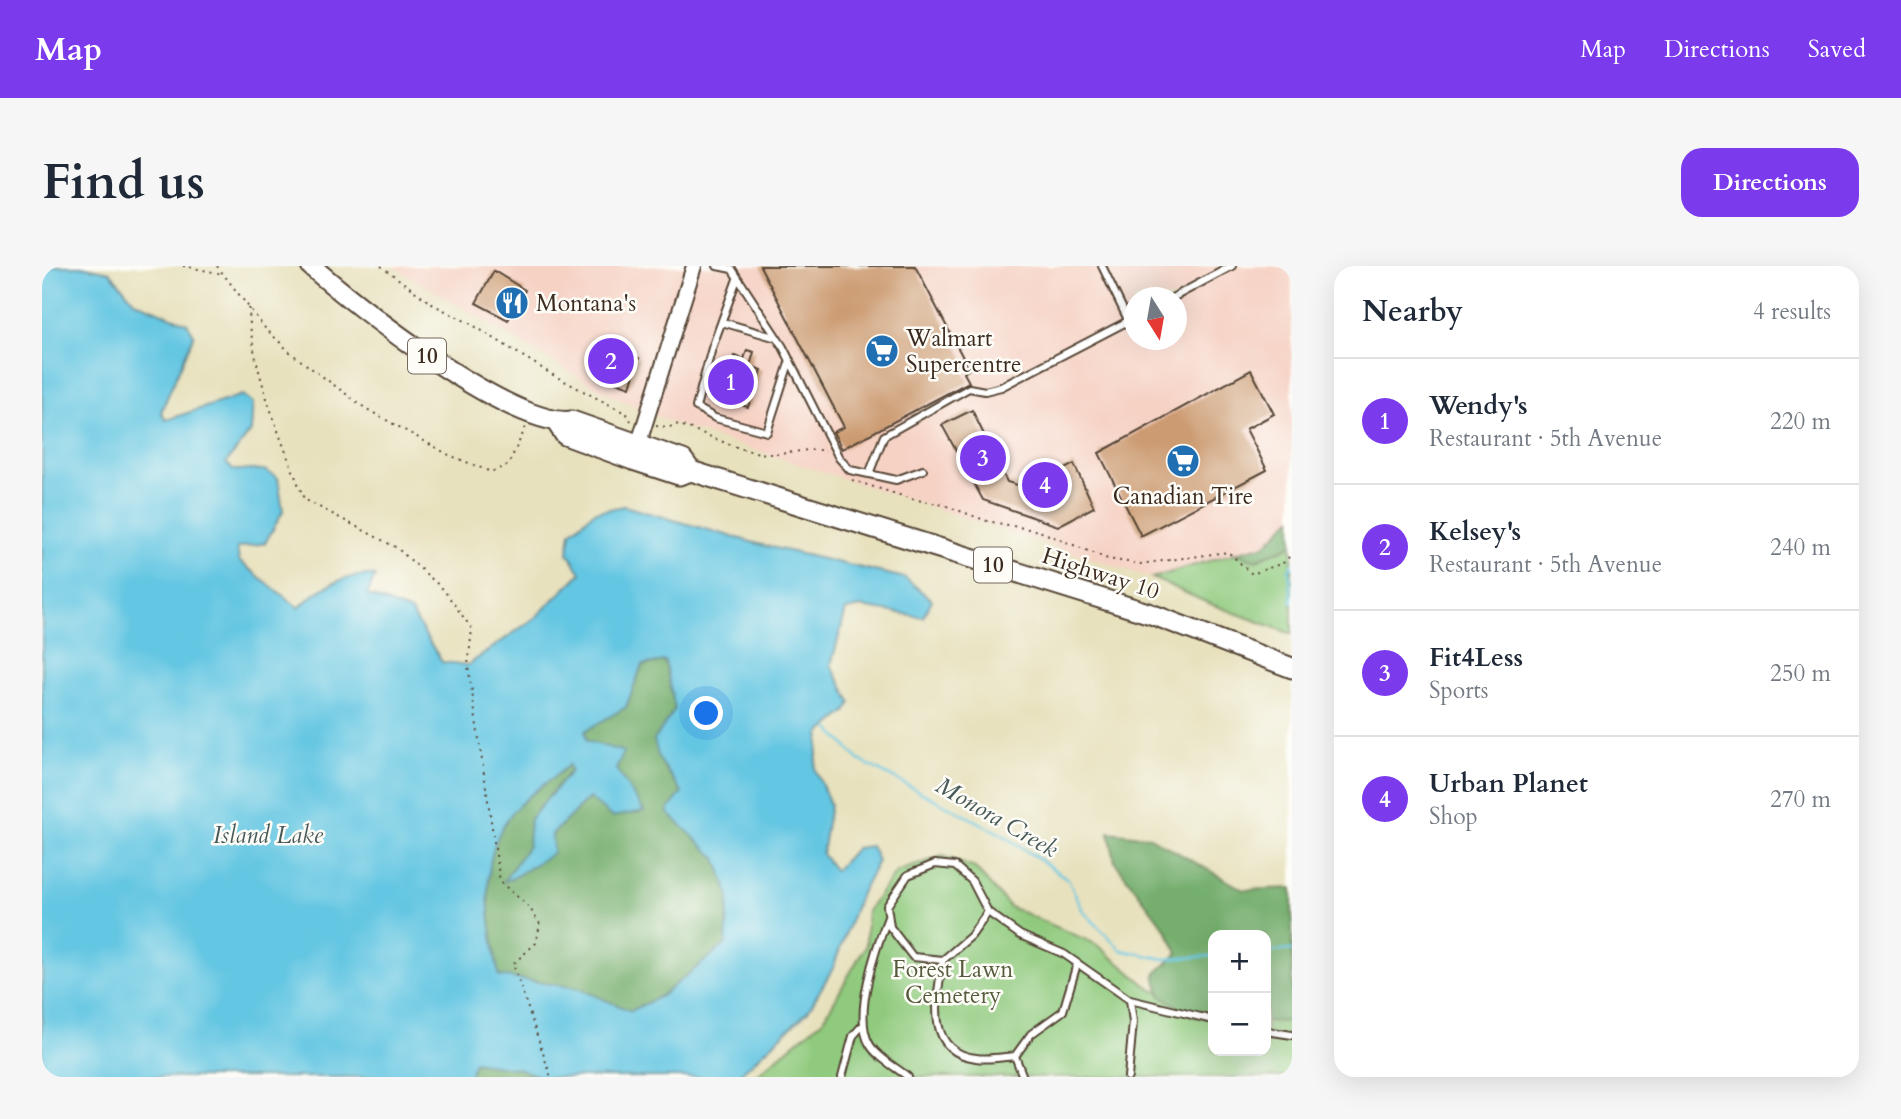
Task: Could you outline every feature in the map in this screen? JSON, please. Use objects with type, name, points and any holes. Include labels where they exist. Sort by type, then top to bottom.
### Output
[{"type":"highway","name":"Highway 10","points":[[311,266],[354,304],[433,361],[533,413],[558,423],[572,421],[635,452],[683,460],[691,471],[1151,614],[1292,668]]},
{"type":"street","points":[[635,452],[694,266]]},
{"type":"lane","points":[[717,266],[733,268],[737,279],[790,360],[839,458],[850,470],[896,480],[923,470]]},
{"type":"lane","points":[[1102,266],[1124,306]]},
{"type":"lane","points":[[1187,290],[1232,266]]},
{"type":"lane","points":[[737,279],[696,407],[715,418],[767,432],[790,360]]},
{"type":"lane","points":[[722,322],[777,338]]},
{"type":"lane","points":[[869,474],[884,436],[907,421],[969,388],[985,391],[1001,387],[1124,324]]},
{"type":"lane","points":[[943,960],[913,957],[890,927],[887,906],[908,876],[935,864],[955,866],[972,881],[988,912],[1020,935],[1064,954],[1130,1000],[1208,1019]]},
{"type":"lane","points":[[988,912],[971,936],[943,960],[936,1000],[940,1037],[953,1051],[976,1058],[1015,1056]]},
{"type":"lane","points":[[842,1077],[853,1036],[861,1027],[872,965],[888,915]]},
{"type":"lane","points":[[1015,1056],[1031,1034],[1063,1011],[1077,964]]},
{"type":"lane","points":[[1128,1077],[1133,1021],[1130,1000]]},
{"type":"lane","points":[[861,1027],[871,1047],[908,1077]]},
{"type":"lane","points":[[1271,1032],[1292,1035]]},
{"type":"lane","points":[[1015,1056],[1023,1077]]},
{"type":"path","points":[[183,266],[225,274]]},
{"type":"path","points":[[217,266],[249,308],[292,354],[365,408],[477,469],[491,472],[508,465],[533,413]]},
{"type":"path","points":[[382,266],[456,319],[471,324],[553,374],[627,414],[634,424],[670,427],[675,424],[694,429],[715,441],[771,454],[820,450],[831,456]]},
{"type":"path","points":[[249,308],[249,332],[282,443],[304,499],[397,548],[443,589],[472,629],[468,665],[500,882],[529,907],[540,924],[536,943],[513,964],[551,1077]]},
{"type":"path","points":[[845,477],[987,521],[1040,531],[1108,559],[1140,564],[1228,552],[1252,573],[1283,563],[1292,554]]},
{"type":"shaded area","points":[[392,266],[1292,266],[1292,518],[1265,545],[1152,578],[674,424],[604,392]]},
{"type":"green space","points":[[1292,518],[1292,545],[1256,560],[1235,553],[1265,545]]},
{"type":"green space","points":[[1292,545],[1292,634],[1208,603],[1152,578],[1235,553],[1256,560]]},
{"type":"green space","points":[[665,661],[675,709],[659,759],[682,792],[668,812],[716,858],[729,895],[726,944],[661,996],[631,1011],[577,988],[498,976],[488,894],[492,854],[498,835],[521,803],[570,764],[571,770],[530,819],[528,846],[505,880],[589,798],[643,810],[616,769],[587,741],[585,731],[626,707],[642,665]]},
{"type":"green space","points":[[1109,832],[1150,837],[1244,890],[1292,888],[1292,1022],[1271,1021],[1271,930],[1208,930],[1208,1018],[1194,1017],[1160,995],[1155,974],[1178,953],[1167,931],[1115,862]]},
{"type":"green space","name":"Forest Lawn Cemetery","points":[[942,856],[975,868],[1010,907],[1096,944],[1152,990],[1208,1003],[1208,1056],[1271,1056],[1271,1015],[1292,1019],[1292,1077],[754,1077],[824,1019],[866,945],[867,911],[896,872]]},
{"type":"green space","points":[[474,1062],[520,1069],[541,1077],[469,1077]]},
{"type":"water","name":"Island Lake","points":[[42,266],[81,266],[110,272],[134,301],[187,323],[194,335],[161,412],[166,420],[242,395],[253,403],[251,431],[226,463],[234,470],[264,470],[278,478],[283,511],[265,543],[237,548],[239,561],[299,608],[334,583],[354,577],[375,576],[367,595],[411,612],[442,662],[468,665],[536,617],[581,573],[568,553],[571,532],[594,512],[624,506],[762,545],[905,578],[932,600],[923,617],[861,607],[846,610],[831,665],[851,702],[847,711],[820,733],[815,769],[830,804],[822,854],[835,871],[856,848],[871,846],[878,861],[859,897],[833,968],[808,1011],[737,1077],[541,1077],[520,1069],[474,1062],[469,1077],[42,1077]],"holes":[[[665,661],[675,709],[654,740],[659,759],[682,792],[667,812],[716,858],[729,895],[726,944],[661,996],[631,1011],[577,988],[499,976],[489,916],[489,874],[498,835],[508,818],[528,797],[569,765],[571,771],[530,819],[528,846],[504,881],[553,853],[552,834],[589,798],[612,817],[644,811],[616,769],[624,752],[587,741],[585,731],[626,707],[642,665]]]},
{"type":"building","name":"Walmart Supercentre","points":[[760,266],[915,266],[969,369],[964,373],[969,382],[842,449],[833,432],[844,427]]},
{"type":"building","points":[[494,271],[525,290],[508,320],[476,303]]},
{"type":"building","points":[[611,347],[639,358],[630,387],[602,377]]},
{"type":"building","points":[[747,350],[754,352],[750,366],[762,370],[748,407],[720,399],[734,356],[744,359]]},
{"type":"building","name":"Canadian Tire","points":[[1251,370],[1274,414],[1246,429],[1267,470],[1141,536],[1099,453]]},
{"type":"building","points":[[972,410],[1007,482],[1028,488],[1074,464],[1094,507],[1058,526],[983,500],[942,425]]},
{"type":"waterway","points":[[1292,565],[1289,569],[1292,603]]},
{"type":"waterway","name":"Monora Creek","points":[[829,728],[859,760],[1003,835],[1068,879],[1083,911],[1121,950],[1164,959],[1208,956]]},
{"type":"waterway","name":"Monora Creek","points":[[1271,952],[1292,950]]},
{"type":"place","name":"Montana's","points":[[512,303]]},
{"type":"place","name":"Walmart Supercentre","points":[[882,351]]},
{"type":"place","name":"Kelsey's","points":[[611,361]]},
{"type":"place","name":"Wendy's","points":[[731,382]]},
{"type":"place","name":"Fit4Less","points":[[983,458]]},
{"type":"place","name":"Canadian Tire","points":[[1183,461]]},
{"type":"place","name":"Urban Planet","points":[[1045,485]]}]
